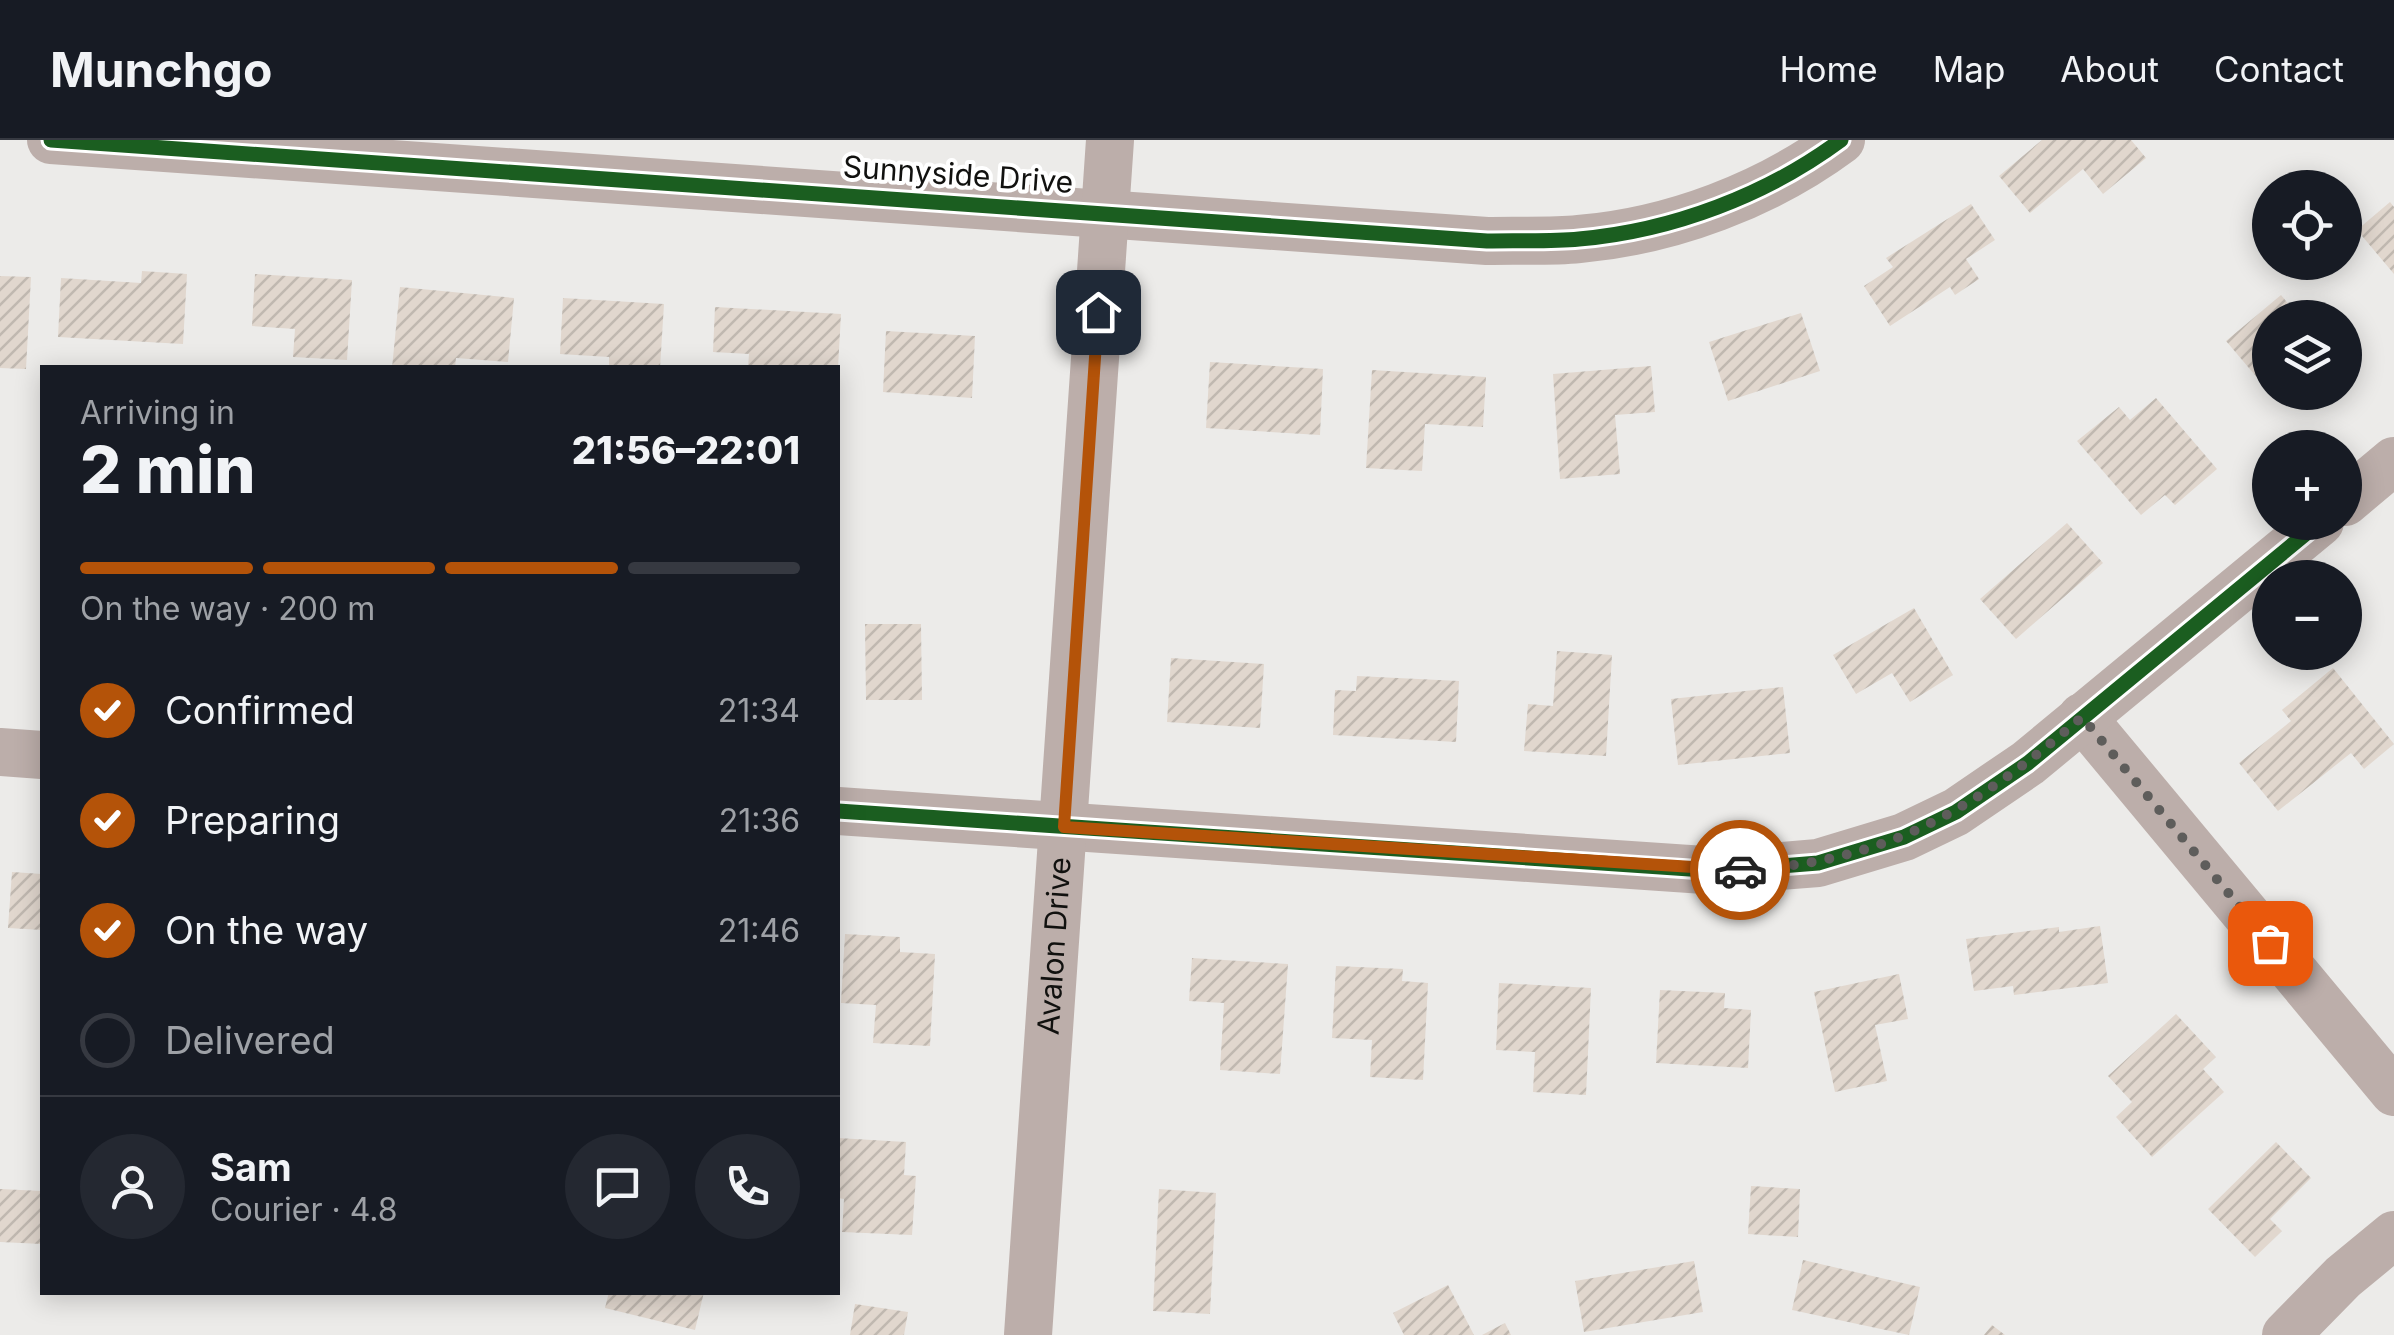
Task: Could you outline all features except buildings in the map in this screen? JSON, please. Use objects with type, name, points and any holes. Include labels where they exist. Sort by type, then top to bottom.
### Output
[{"type":"street","name":"Sunnyside Drive","points":[[51,140],[351,150],[1104,213],[1487,240],[1576,240],[1651,227],[1726,204],[1774,183],[1842,140]]},
{"type":"street","name":"Avalon Drive","points":[[1028,1335],[1110,140]]},
{"type":"street","points":[[2362,488],[2394,461]]},
{"type":"street","points":[[840,811],[1719,871],[1787,868],[1858,853],[1956,812],[2028,763],[2298,540]]},
{"type":"street","points":[[2082,717],[2394,1092]]},
{"type":"street","points":[[0,752],[40,755]]},
{"type":"street","points":[[2286,1335],[2343,1278],[2394,1235]]},
{"type":"cycle path","points":[[51,140],[1487,241],[1579,239],[1683,219],[1782,178],[1841,140]]},
{"type":"cycle path","points":[[840,811],[1719,871],[1818,863],[1904,837],[1956,812],[2028,763],[2298,540]]},
{"type":"way so far","points":[[1740,870],[1818,863],[1904,837],[1956,812],[2028,763],[2082,717],[2270,943]]},
{"type":"route","points":[[1098,312],[1064,827],[1740,870]]}]
